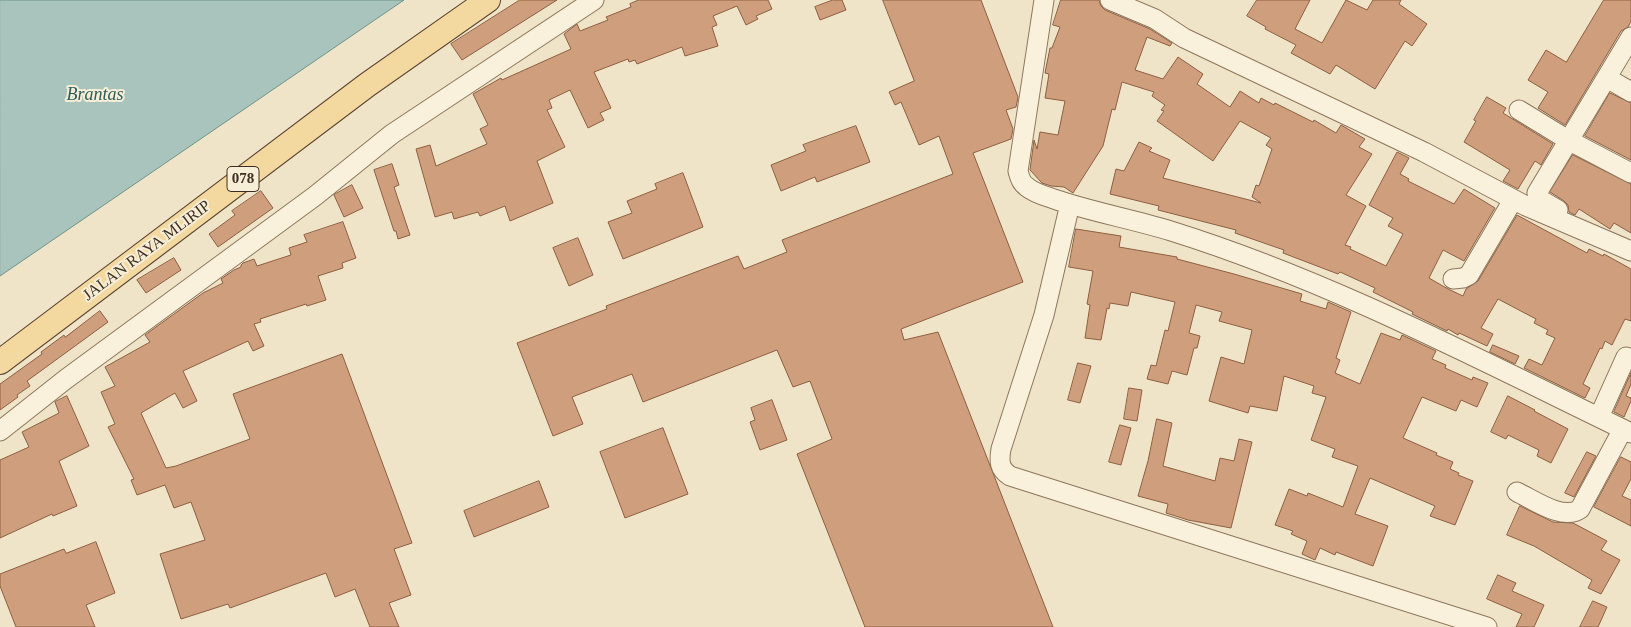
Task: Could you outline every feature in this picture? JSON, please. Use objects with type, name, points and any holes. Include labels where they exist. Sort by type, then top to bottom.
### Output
[{"type":"main road","name":"JALAN RAYA MLIRIP","points":[[0,362],[368,85],[488,0]]},
{"type":"street","points":[[0,431],[66,379],[315,196],[400,128],[594,0]]},
{"type":"street","points":[[1044,0],[1018,171],[1020,179],[1025,186],[1032,191],[1070,204],[1170,231],[1300,278],[1406,324],[1627,431],[1580,509],[1575,513],[1561,513],[1517,492]]},
{"type":"street","points":[[1110,0],[1155,19],[1184,38],[1424,152],[1519,203],[1631,251]]},
{"type":"street","points":[[1567,216],[1541,200],[1537,193],[1631,37]]},
{"type":"street","points":[[1607,78],[1631,92]]},
{"type":"street","points":[[1519,110],[1568,140],[1631,173]]},
{"type":"street","points":[[1519,203],[1546,203]]},
{"type":"street","points":[[1453,279],[1469,275],[1519,203]]},
{"type":"street","points":[[1070,204],[1044,315],[1001,449],[1000,465],[1004,472],[1010,476],[1487,627]]},
{"type":"street","points":[[1599,417],[1626,357]]},
{"type":"water","name":"Brantas","points":[[0,0],[404,0],[0,276]]},
{"type":"building","points":[[520,0],[557,0],[462,60],[451,44]]},
{"type":"building","points":[[639,0],[768,0],[772,9],[756,16],[758,19],[746,25],[737,6],[713,16],[717,25],[712,27],[718,46],[685,56],[682,47],[637,64],[635,60],[629,62],[628,59],[594,72],[611,108],[600,113],[604,120],[588,128],[570,90],[549,100],[552,108],[547,110],[565,147],[537,161],[553,203],[510,221],[505,206],[480,216],[478,212],[454,219],[452,212],[435,217],[416,149],[430,145],[436,166],[487,144],[480,129],[488,125],[473,94],[501,78],[502,80],[571,49],[564,34],[577,24],[580,31],[608,20],[606,17],[631,7],[630,4]]},
{"type":"building","points":[[833,0],[842,0],[846,10],[820,20],[815,7]]},
{"type":"building","points":[[883,0],[981,0],[1018,97],[1016,107],[1006,110],[1013,129],[1011,139],[973,153],[1023,282],[901,329],[904,340],[938,332],[1053,627],[865,627],[797,454],[832,439],[810,381],[793,387],[777,350],[643,402],[632,374],[572,397],[583,424],[553,436],[517,343],[607,309],[606,306],[738,256],[744,269],[787,252],[782,240],[953,174],[939,136],[919,145],[901,102],[895,105],[889,92],[914,81]]},
{"type":"building","points":[[1061,0],[1099,0],[1105,10],[1150,29],[1172,43],[1170,46],[1147,37],[1135,70],[1163,79],[1178,57],[1203,74],[1197,84],[1230,107],[1240,91],[1259,103],[1261,98],[1274,105],[1275,103],[1313,122],[1314,120],[1336,133],[1341,125],[1365,139],[1359,147],[1372,154],[1346,195],[1366,206],[1345,245],[1386,266],[1403,234],[1388,226],[1393,218],[1369,205],[1397,152],[1409,158],[1400,174],[1409,179],[1408,181],[1454,204],[1464,189],[1495,208],[1464,261],[1443,250],[1429,278],[1448,289],[1463,296],[1466,289],[1478,281],[1517,215],[1587,253],[1589,249],[1603,256],[1604,254],[1631,269],[1631,321],[1625,319],[1612,345],[1605,341],[1602,349],[1600,348],[1583,384],[1590,388],[1585,398],[1524,368],[1529,359],[1542,365],[1555,338],[1546,334],[1548,330],[1534,323],[1536,319],[1498,299],[1481,328],[1493,334],[1487,346],[1459,333],[1458,335],[1448,329],[1447,331],[1412,314],[1413,312],[1373,292],[1375,288],[1340,272],[1338,274],[1283,253],[1284,250],[1235,233],[1236,230],[1158,210],[1159,206],[1110,194],[1116,169],[1124,171],[1139,142],[1152,148],[1149,151],[1170,160],[1163,178],[1261,203],[1252,197],[1256,185],[1259,186],[1272,149],[1266,145],[1271,138],[1240,121],[1213,161],[1157,121],[1164,111],[1161,110],[1165,105],[1152,96],[1154,92],[1122,82],[1115,110],[1112,109],[1103,146],[1073,193],[1064,187],[1042,183],[1030,170],[1034,140],[1037,149],[1040,132],[1058,135],[1065,101],[1045,98],[1049,74],[1045,73],[1050,48],[1052,48],[1060,27],[1053,25]]},
{"type":"building","points":[[1257,0],[1310,0],[1295,29],[1322,43],[1346,0],[1367,10],[1373,0],[1401,0],[1399,4],[1427,24],[1412,46],[1405,41],[1375,89],[1336,65],[1330,74],[1291,53],[1296,45],[1265,29],[1266,27],[1247,16]]},
{"type":"building","points":[[1604,0],[1631,0],[1631,21],[1628,27],[1621,31],[1565,125],[1538,108],[1548,92],[1528,80],[1546,50],[1566,62]]},
{"type":"building","points":[[1610,93],[1631,103],[1631,160],[1585,136]]},
{"type":"building","points":[[1487,97],[1506,108],[1503,113],[1553,144],[1541,165],[1535,161],[1518,189],[1503,181],[1510,170],[1464,142]]},
{"type":"building","points":[[856,126],[870,162],[817,182],[815,177],[781,191],[771,165],[806,151],[803,145]]},
{"type":"building","points":[[1573,155],[1631,184],[1631,233],[1614,223],[1610,229],[1579,209],[1575,215],[1569,212],[1568,205],[1550,192]]},
{"type":"building","points":[[392,164],[399,185],[394,187],[410,235],[398,239],[374,170]]},
{"type":"building","points":[[683,173],[703,227],[623,259],[608,222],[632,213],[627,201],[657,189],[655,184]]},
{"type":"building","points":[[352,185],[363,208],[344,217],[334,195]]},
{"type":"building","points":[[261,191],[273,208],[218,247],[209,234],[235,215],[232,211]]},
{"type":"building","points":[[343,222],[356,258],[342,263],[343,268],[318,276],[326,300],[307,306],[306,304],[260,319],[261,322],[254,324],[264,346],[253,351],[248,341],[183,371],[197,401],[183,408],[175,393],[141,413],[166,468],[176,466],[250,439],[233,394],[342,354],[412,543],[394,549],[411,595],[389,603],[399,627],[370,627],[355,589],[335,597],[326,573],[230,608],[228,604],[181,619],[160,554],[205,540],[191,502],[174,508],[165,485],[137,495],[131,480],[134,479],[108,427],[115,424],[101,392],[115,386],[105,367],[150,342],[145,335],[203,293],[223,283],[221,279],[241,267],[243,263],[254,259],[257,266],[291,255],[289,248],[307,242],[304,235]]},
{"type":"building","points":[[1076,229],[1121,236],[1119,247],[1177,257],[1177,259],[1302,294],[1300,301],[1326,309],[1328,302],[1351,312],[1336,358],[1340,360],[1335,373],[1360,384],[1381,333],[1400,340],[1402,335],[1436,351],[1432,359],[1446,365],[1445,368],[1472,380],[1473,377],[1488,383],[1477,407],[1461,400],[1456,411],[1422,397],[1403,438],[1453,462],[1450,469],[1459,473],[1458,475],[1473,481],[1455,525],[1430,516],[1435,506],[1370,478],[1355,514],[1388,526],[1373,566],[1336,552],[1335,555],[1320,548],[1315,560],[1302,554],[1307,541],[1291,534],[1293,531],[1275,525],[1289,489],[1307,496],[1308,493],[1343,507],[1358,466],[1332,457],[1335,449],[1311,440],[1326,397],[1312,393],[1314,386],[1284,376],[1277,411],[1250,406],[1248,413],[1209,401],[1221,357],[1244,364],[1252,330],[1219,321],[1222,312],[1196,305],[1189,333],[1200,336],[1197,348],[1194,348],[1187,375],[1172,371],[1168,384],[1147,379],[1151,365],[1156,366],[1165,330],[1168,331],[1175,302],[1131,292],[1128,306],[1110,303],[1109,309],[1107,308],[1101,340],[1085,338],[1090,305],[1087,304],[1093,271],[1069,267]]},
{"type":"building","points":[[578,238],[593,275],[569,286],[553,248]]},
{"type":"building","points":[[174,258],[181,270],[146,293],[137,280]]},
{"type":"building","points":[[100,311],[108,322],[27,381],[30,386],[0,410],[0,384],[42,354],[41,352],[64,335],[65,337]]},
{"type":"building","points":[[1493,345],[1519,356],[1515,364],[1490,352]]},
{"type":"building","points":[[1078,363],[1091,366],[1080,403],[1068,400]]},
{"type":"building","points":[[1631,373],[1631,384],[1626,396],[1631,398],[1631,401],[1624,417],[1614,412]]},
{"type":"building","points":[[1129,388],[1142,390],[1137,421],[1124,419]]},
{"type":"building","points":[[67,396],[89,446],[59,461],[77,506],[53,516],[52,514],[0,538],[0,460],[29,447],[22,432],[59,413],[55,402]]},
{"type":"building","points":[[1508,396],[1568,429],[1551,463],[1537,456],[1539,450],[1508,435],[1506,439],[1491,432]]},
{"type":"building","points":[[772,400],[787,440],[760,450],[750,422],[755,420],[751,408]]},
{"type":"building","points":[[1157,419],[1172,423],[1163,466],[1215,481],[1220,458],[1234,461],[1239,439],[1252,442],[1231,528],[1188,520],[1166,513],[1168,504],[1138,496]]},
{"type":"building","points":[[1120,425],[1131,428],[1121,465],[1109,462]]},
{"type":"building","points":[[663,428],[688,494],[625,518],[600,452]]},
{"type":"building","points":[[1587,452],[1596,456],[1574,497],[1565,493]]},
{"type":"building","points":[[1621,457],[1631,462],[1631,479],[1622,496],[1631,500],[1631,526],[1594,507]]},
{"type":"building","points":[[539,481],[549,507],[474,537],[464,511]]},
{"type":"building","points":[[1520,506],[1553,522],[1573,523],[1607,541],[1601,550],[1620,560],[1601,594],[1588,588],[1592,580],[1534,546],[1507,535]]},
{"type":"building","points":[[96,542],[115,593],[86,605],[95,627],[16,627],[0,586],[0,574],[64,549],[66,553]]},
{"type":"building","points":[[1498,575],[1516,583],[1512,591],[1544,605],[1534,627],[1516,627],[1522,614],[1487,599]]},
{"type":"building","points":[[1593,601],[1607,607],[1598,627],[1580,627]]}]
